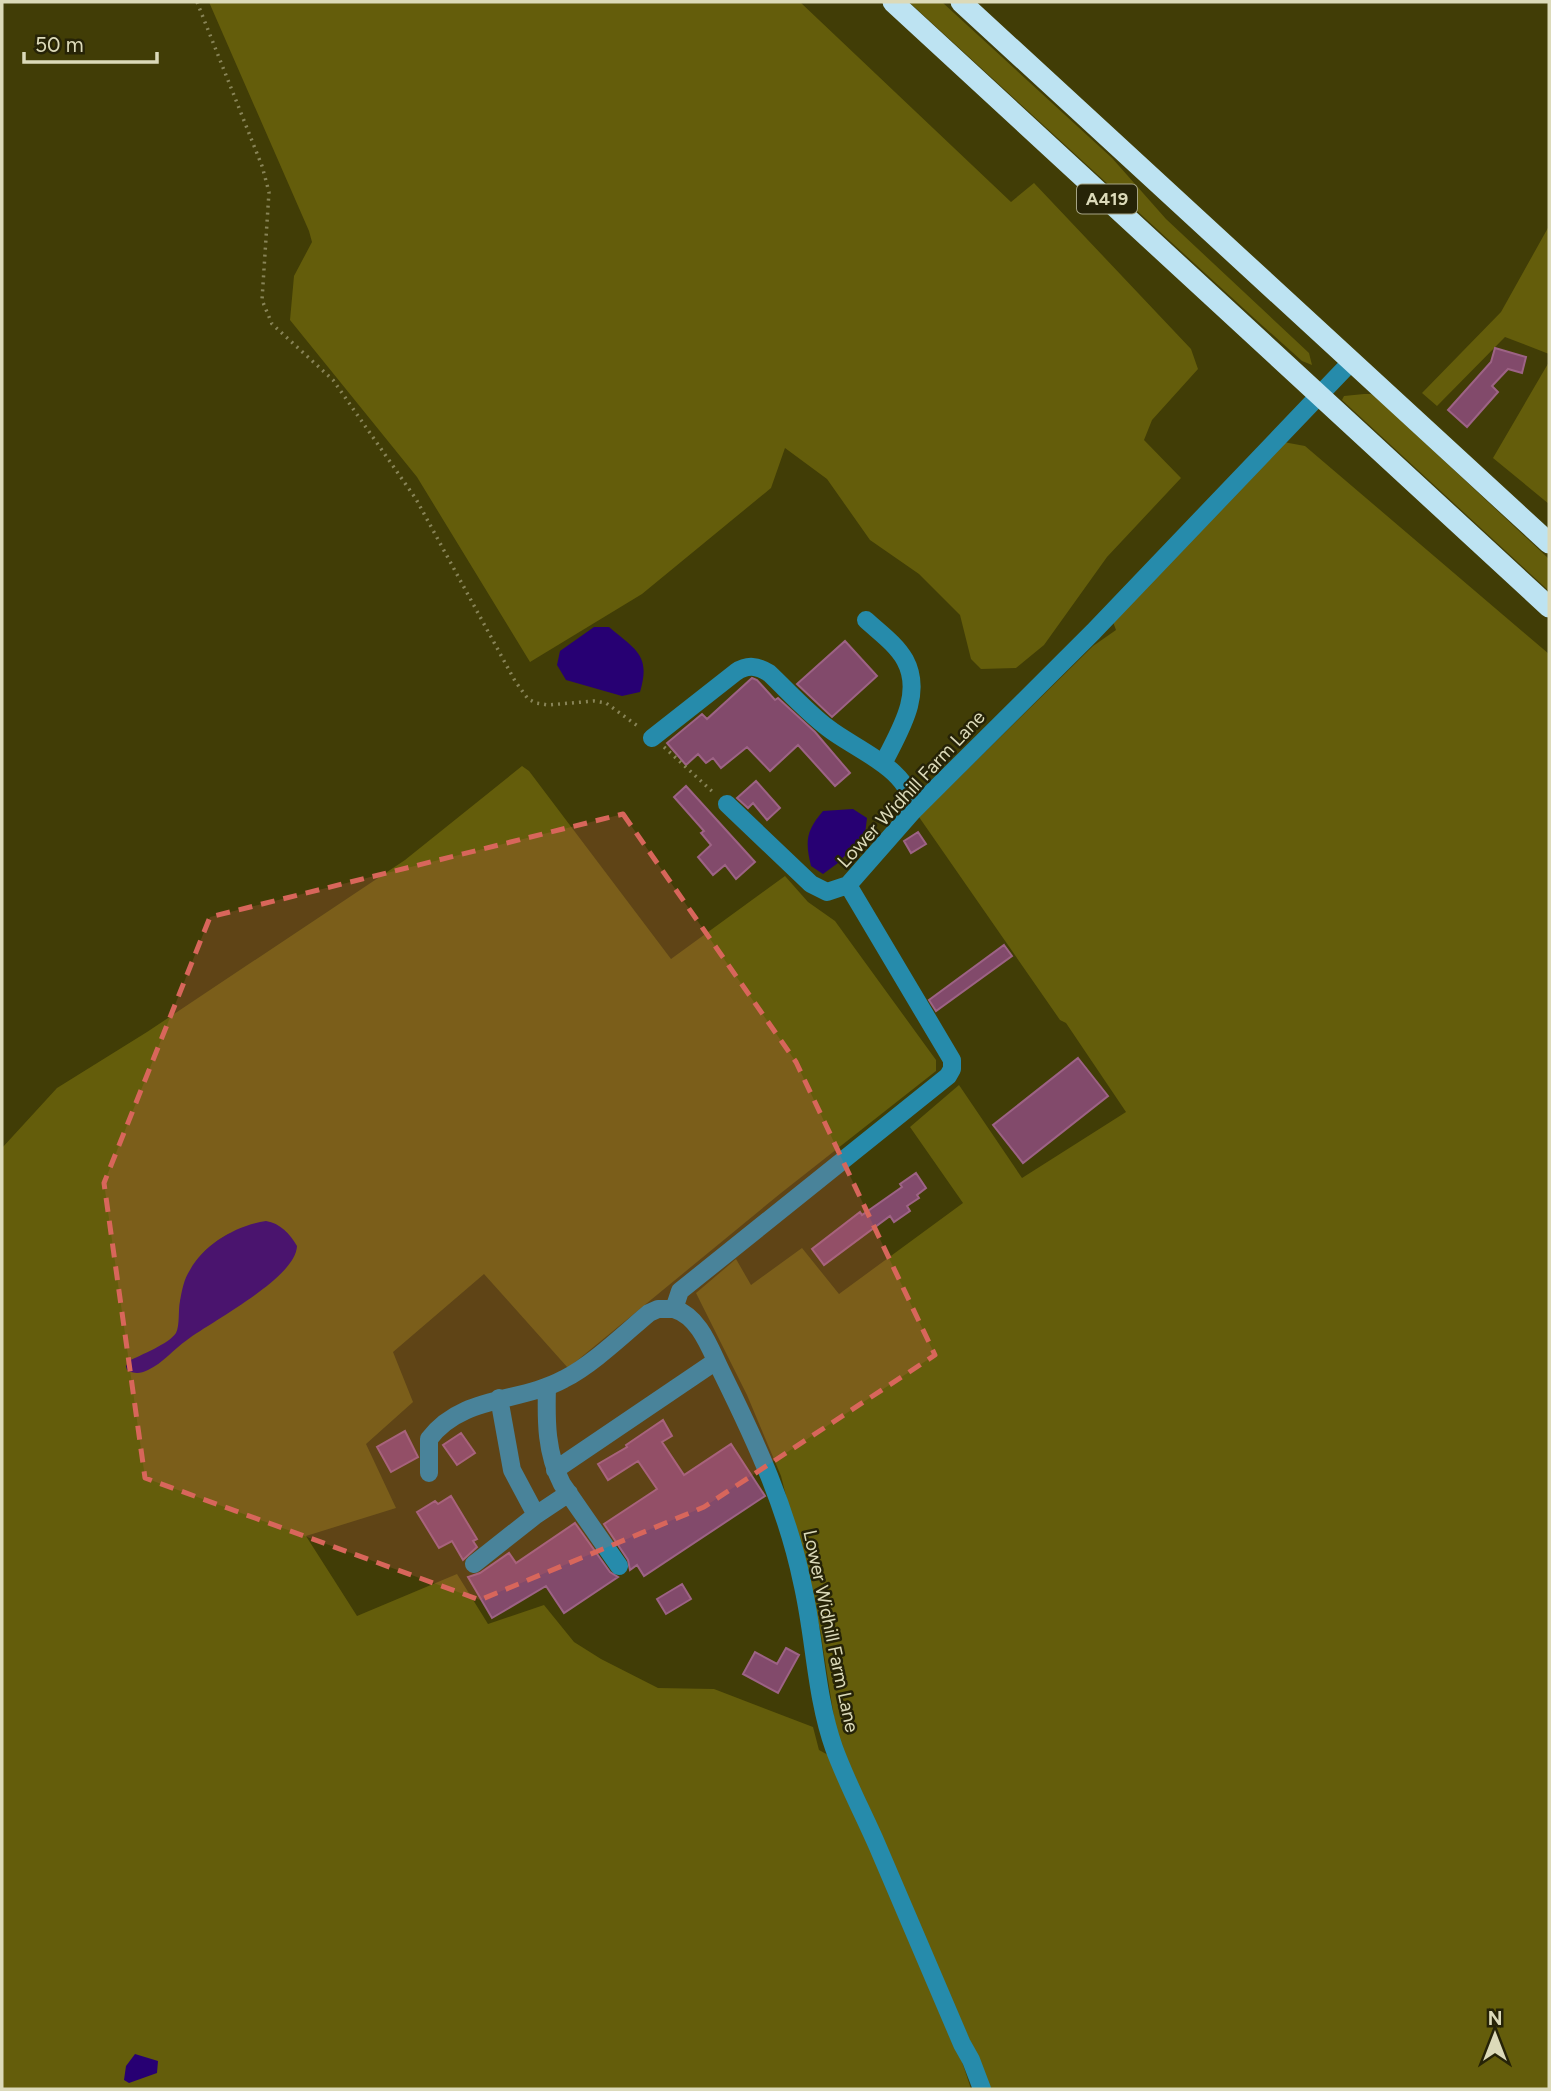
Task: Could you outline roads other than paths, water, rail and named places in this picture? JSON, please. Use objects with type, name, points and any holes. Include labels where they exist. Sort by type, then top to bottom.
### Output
[{"type":"highway","name":"A419","points":[[893,2],[1549,607]]},
{"type":"highway","name":"A419","points":[[961,2],[1549,543]]},
{"type":"lane","name":"Lower Widhill Farm Lane","points":[[982,2089],[834,1748],[818,1688],[810,1617],[793,1543],[771,1479],[701,1330],[689,1317],[674,1309],[680,1291],[779,1209],[932,1091],[952,1069],[952,1060],[933,1025],[848,886],[913,811],[1093,632],[1351,362]]},
{"type":"lane","points":[[866,620],[904,658],[912,683],[908,709],[883,764]]},
{"type":"lane","points":[[652,738],[736,671],[742,667],[758,666],[769,673],[826,727],[883,764],[909,789],[913,799],[913,811]]},
{"type":"lane","points":[[727,804],[811,884],[827,892],[848,886]]},
{"type":"lane","points":[[429,1473],[428,1446],[434,1432],[461,1413],[499,1398],[547,1387],[578,1370],[649,1314],[658,1309],[674,1309]]},
{"type":"lane","points":[[555,1470],[716,1361]]},
{"type":"lane","points":[[547,1387],[548,1437],[555,1470],[619,1566]]},
{"type":"lane","points":[[499,1398],[512,1470],[536,1515]]},
{"type":"lane","points":[[474,1564],[536,1515],[569,1493]]}]
